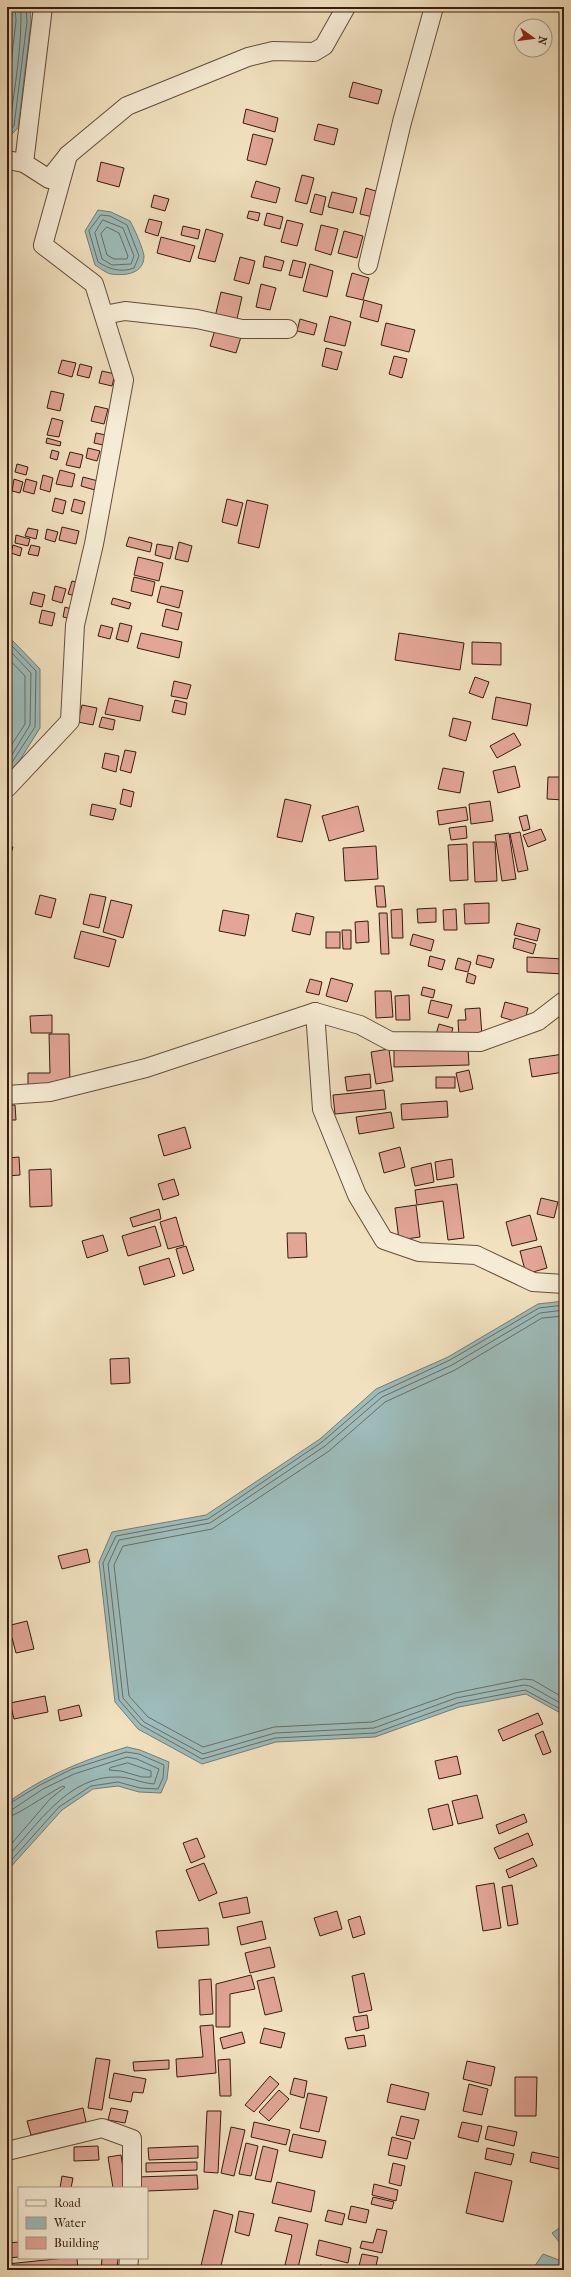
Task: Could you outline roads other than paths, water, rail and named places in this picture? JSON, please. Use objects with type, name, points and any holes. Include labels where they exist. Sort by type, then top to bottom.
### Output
[{"type":"street","points":[[43,7],[16,162],[49,179],[68,155],[127,106],[248,57],[273,51],[314,52],[324,46],[346,7]]},
{"type":"street","points":[[368,265],[402,122],[434,7]]},
{"type":"street","points":[[7,788],[70,721],[75,625],[94,544],[124,380],[94,284],[43,246],[68,155]]},
{"type":"street","points":[[104,315],[125,311],[197,319],[242,329],[288,329]]},
{"type":"street","points":[[7,1095],[50,1092],[146,1068],[315,1012],[360,1025],[390,1041],[480,1042],[538,1020],[564,1001]]},
{"type":"street","points":[[315,1012],[322,1109],[357,1195],[384,1240],[418,1252],[476,1255],[533,1282],[564,1284]]},
{"type":"street","points":[[7,2150],[102,2128],[132,2139],[132,2187]]},
{"type":"street","points":[[128,2270],[129,2259]]},
{"type":"water","points":[[7,7],[30,7],[31,21],[18,128],[7,139]]},
{"type":"water","points":[[98,210],[111,212],[130,221],[144,256],[141,267],[137,270],[122,275],[111,274],[95,265],[85,231]]},
{"type":"water","points":[[13,641],[40,669],[40,728],[13,771],[7,774],[7,642]]},
{"type":"water","points":[[564,1301],[564,1715],[526,1694],[459,1707],[375,1737],[276,1742],[202,1764],[138,1729],[115,1702],[99,1562],[112,1532],[206,1515],[320,1439],[376,1389],[448,1357],[538,1304]]},
{"type":"water","points":[[127,1747],[140,1750],[169,1762],[167,1779],[161,1793],[139,1792],[118,1786],[93,1789],[62,1810],[7,1871],[7,1803],[35,1785],[79,1763]]},
{"type":"water","points":[[564,2225],[564,2248],[552,2233]]},
{"type":"water","points":[[543,2254],[564,2262],[564,2270],[532,2270]]}]
